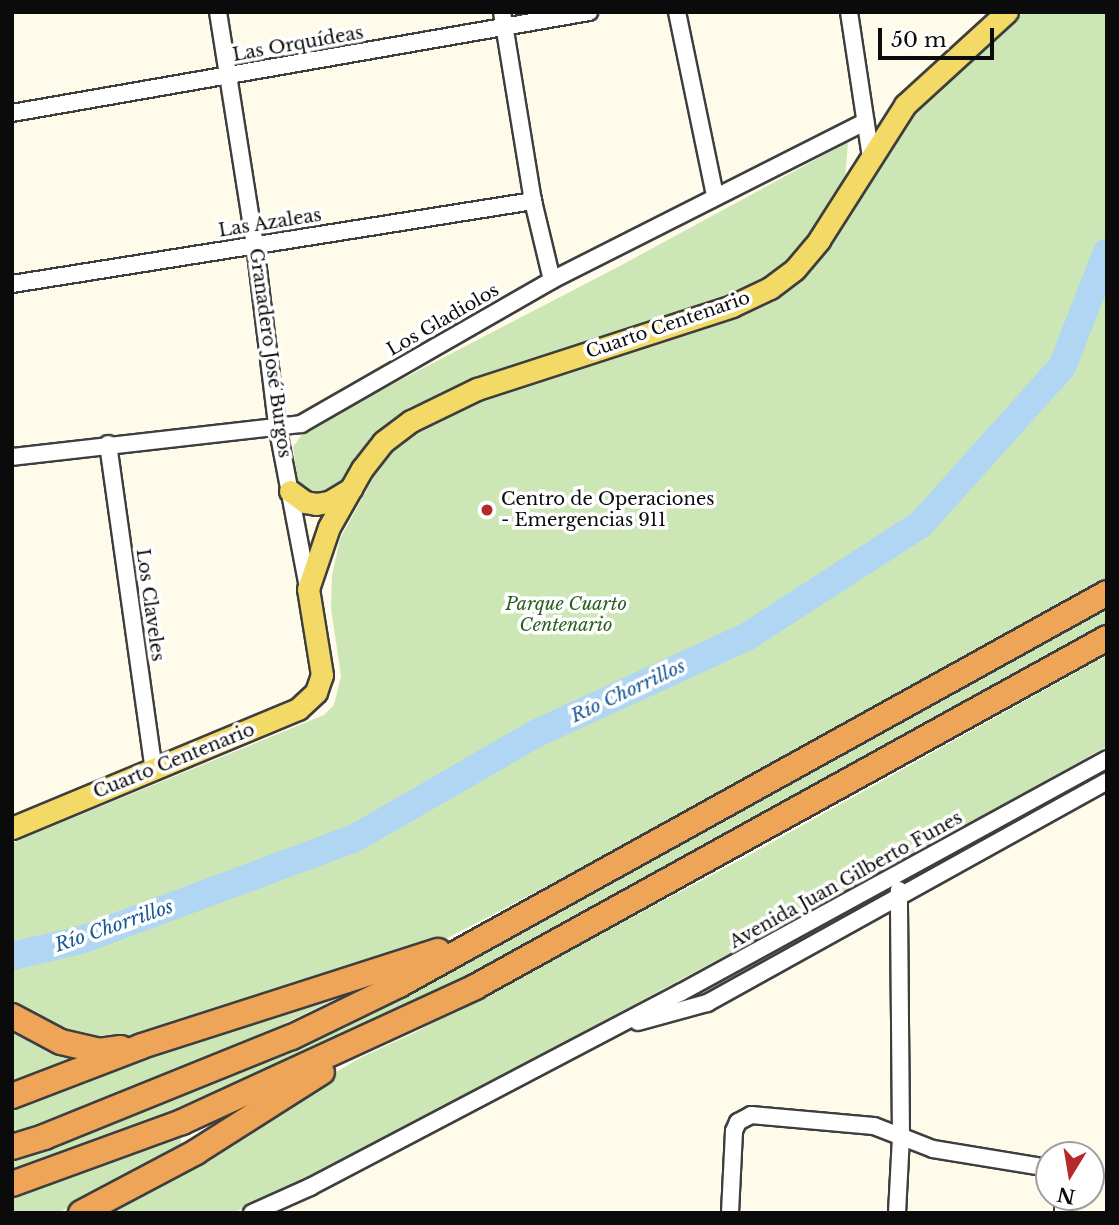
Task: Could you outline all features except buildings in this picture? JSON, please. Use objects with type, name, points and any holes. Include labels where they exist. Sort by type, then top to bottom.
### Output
[{"type":"highway","points":[[12,1147],[57,1132],[292,1037],[399,985],[1107,593]]},
{"type":"highway","points":[[12,1184],[182,1122],[391,1028],[524,960],[1107,638]]},
{"type":"highway","points":[[12,1096],[142,1046],[495,932]]},
{"type":"highway","points":[[12,1016],[61,1042],[84,1048],[99,1051],[142,1046]]},
{"type":"highway","points":[[81,1213],[196,1152],[391,1028]]},
{"type":"main road","name":"Cuarto Centenario","points":[[308,589],[329,527],[383,442],[439,405],[477,389],[733,306],[771,288],[795,269],[819,240],[905,105],[1007,12]]},
{"type":"main road","points":[[290,491],[305,502],[316,504],[329,502],[351,489]]},
{"type":"main road","name":"Granadero José Burgos","points":[[308,589],[322,675],[316,692]]},
{"type":"main road","name":"Cuarto Centenario","points":[[17,824],[154,771],[298,709],[316,692]]},
{"type":"street","name":"Granadero José Burgos","points":[[218,12],[255,245],[277,425],[308,589]]},
{"type":"street","name":"Las Orquídeas","points":[[12,113],[228,76],[504,20],[589,12]]},
{"type":"street","points":[[677,12],[715,196]]},
{"type":"street","points":[[849,12],[871,158]]},
{"type":"street","points":[[504,20],[533,201],[552,281]]},
{"type":"street","name":"Los Gladiolos","points":[[12,457],[301,424],[552,281],[865,122]]},
{"type":"street","name":"Las Azaleas","points":[[12,284],[533,201]]},
{"type":"street","name":"Los Claveles","points":[[108,444],[154,771]]},
{"type":"street","name":"Avenida Juan Gilberto Funes","points":[[252,1213],[310,1187],[602,1032],[1107,759]]},
{"type":"street","name":"Avenida Juan Gilberto Funes","points":[[602,1032],[707,1003],[1107,781]]},
{"type":"street","points":[[898,1213],[901,1136],[900,873]]},
{"type":"street","points":[[730,1213],[734,1132],[738,1122],[751,1115],[874,1126],[933,1149],[1035,1166]]},
{"type":"green space","name":"Parque Cuarto Centenario","points":[[1025,12],[1107,12],[1107,580],[638,839],[436,944],[134,1039],[76,1039],[12,1005],[12,843],[324,715],[334,705],[341,676],[331,608],[332,575],[340,539],[383,460],[402,441],[429,423],[470,404],[696,332],[754,310],[786,291],[824,254],[900,135],[932,92]]},
{"type":"green space","points":[[848,142],[845,180],[823,219],[798,253],[758,285],[727,298],[477,381],[317,499],[299,487],[293,447],[306,429],[618,267]]},
{"type":"green space","points":[[1107,607],[1107,629],[471,979],[234,1090],[12,1176],[12,1157],[171,1099],[293,1045]]},
{"type":"green space","points":[[1107,655],[1107,746],[931,845],[302,1183],[232,1213],[100,1213],[360,1058],[416,1032],[753,853]]},
{"type":"green space","points":[[1107,766],[1107,773],[913,880],[916,873]]},
{"type":"green space","points":[[885,889],[887,894],[696,1000],[694,995]]},
{"type":"green space","points":[[356,989],[172,1073],[12,1133],[12,1106],[186,1043]]},
{"type":"green space","points":[[12,1026],[91,1059],[12,1090]]},
{"type":"green space","points":[[180,1137],[182,1145],[58,1213],[12,1213],[12,1199]]},
{"type":"waterway","name":"Río Chorrillos","points":[[12,956],[81,940],[355,838],[535,734],[748,636],[921,524],[1062,367],[1107,252]]},
{"type":"place","name":"Centro de Operaciones - Emergencias 911","points":[[487,510]]}]
